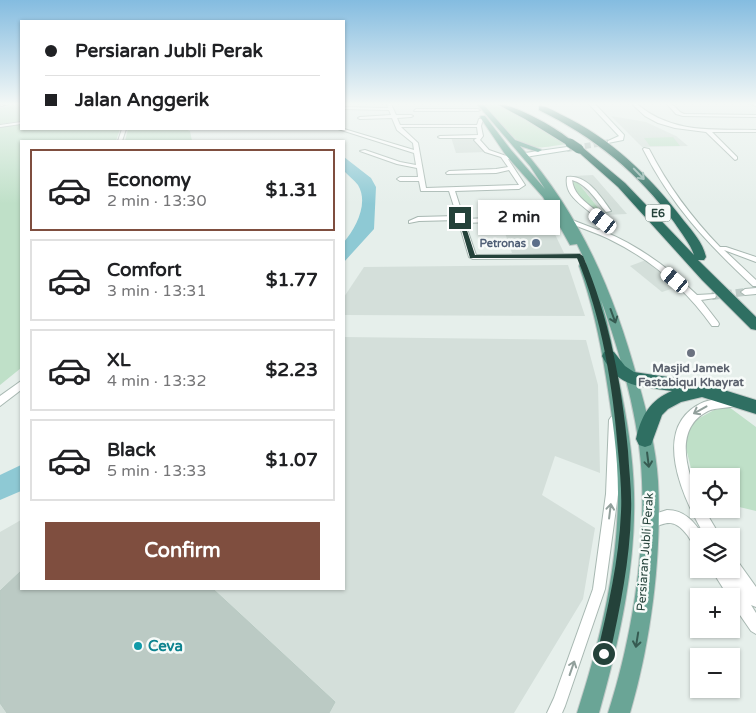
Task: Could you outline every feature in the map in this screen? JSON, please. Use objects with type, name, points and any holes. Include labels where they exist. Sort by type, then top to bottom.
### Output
[{"type":"highway","name":"E6","points":[[560,137],[604,168],[628,191],[726,297],[756,325]]},
{"type":"highway","name":"E6","points":[[561,137],[632,186],[756,313]]},
{"type":"highway","points":[[595,137],[639,173],[676,217],[699,249],[700,257]]},
{"type":"highway","points":[[609,356],[620,370],[630,378],[705,390],[752,405]]},
{"type":"highway","points":[[645,439],[649,419],[662,403],[684,394],[705,390]]},
{"type":"main road","name":"Persiaran Jubli Perak","points":[[498,137],[512,150],[517,160],[547,196],[580,256],[599,310],[615,390],[620,422],[626,512],[618,584],[600,672],[588,713]]},
{"type":"main road","name":"Persiaran Jubli Perak","points":[[509,137],[513,140],[517,160]]},
{"type":"main road","points":[[612,137],[608,141],[618,141],[623,137]]},
{"type":"main road","points":[[513,140],[522,146],[539,151]]},
{"type":"main road","points":[[547,196],[539,181],[517,160],[539,151],[574,146]]},
{"type":"main road","points":[[533,165],[539,151]]},
{"type":"main road","name":"Persiaran Jubli Perak","points":[[517,160],[533,165],[572,222],[606,298],[619,333],[645,439],[650,480],[650,522],[643,606],[632,671],[619,713]]},
{"type":"street","points":[[367,137],[416,152]]},
{"type":"street","points":[[408,137],[415,143],[420,179],[422,188],[425,190],[519,187],[522,184],[518,178],[517,160]]},
{"type":"street","points":[[480,137],[478,140],[487,151],[517,160]]},
{"type":"street","points":[[714,137],[735,158]]},
{"type":"street","points":[[646,148],[670,195],[718,249],[756,284]]},
{"type":"street","points":[[363,151],[418,167]]},
{"type":"street","points":[[449,173],[487,172],[517,160]]},
{"type":"street","points":[[400,178],[420,179]]},
{"type":"street","points":[[518,178],[531,178]]},
{"type":"street","points":[[598,232],[606,229],[605,225],[583,205],[570,187],[569,178],[576,178],[584,183],[608,210]]},
{"type":"street","points":[[451,190],[473,257],[580,256]]},
{"type":"street","points":[[411,222],[418,219],[450,215]]},
{"type":"street","points":[[419,216],[461,220],[538,218]]},
{"type":"street","points":[[572,222],[614,238],[640,254],[696,298],[716,324]]},
{"type":"street","points":[[718,249],[724,248],[756,260]]},
{"type":"street","points":[[745,292],[756,291]]},
{"type":"street","points":[[696,298],[712,296]]},
{"type":"street","points":[[0,395],[20,379]]},
{"type":"street","points":[[0,402],[20,386]]},
{"type":"street","points":[[554,713],[560,701],[599,589],[612,494],[615,390]]},
{"type":"street","points":[[708,528],[693,502],[684,479],[680,463],[678,437],[689,418],[700,409],[717,404],[752,405]]},
{"type":"street","points":[[650,522],[665,516],[678,517],[690,529]]},
{"type":"street","points":[[740,577],[756,600]]},
{"type":"street","points":[[724,578],[756,626]]},
{"type":"shaded area","points":[[451,137],[474,137],[487,152],[456,153]]},
{"type":"shaded area","points":[[632,137],[678,137],[688,146],[642,147]]},
{"type":"shaded area","points":[[593,175],[627,214],[604,215],[573,176]]},
{"type":"shaded area","points":[[522,226],[551,226],[564,253],[512,253],[505,233]]},
{"type":"shaded area","points":[[646,260],[680,286],[662,292],[630,266]]},
{"type":"shaded area","points":[[568,265],[585,316],[345,315],[345,296],[364,267]]},
{"type":"shaded area","points":[[345,337],[586,340],[598,385],[600,473],[555,456],[542,495],[595,528],[583,599],[514,713],[0,713],[0,532],[20,521],[20,590],[345,590]]},
{"type":"green space","points":[[0,137],[117,137],[116,140],[20,140],[20,369],[0,385]]},
{"type":"green space","points":[[126,137],[191,137],[192,140],[125,140]]},
{"type":"green space","points":[[514,137],[556,137],[567,144],[540,148],[531,147]]},
{"type":"green space","points":[[673,137],[680,146],[650,146],[644,138]]},
{"type":"green space","points":[[571,179],[575,179],[604,215],[600,216],[586,206],[570,186]]},
{"type":"green space","points":[[729,407],[756,427],[756,511],[740,507],[740,468],[691,468],[684,440],[694,421],[714,410]]},
{"type":"water","points":[[345,158],[371,178],[376,187],[374,229],[345,261],[345,241],[357,223],[362,207],[361,192],[358,185],[345,172]]},
{"type":"water","points":[[20,465],[20,491],[0,500],[0,475]]},
{"type":"building","name":"Ceva","points":[[20,572],[20,590],[214,590],[335,702],[329,713],[7,713],[0,703],[0,591]]},
{"type":"tunnel","points":[[567,149],[610,142]]},
{"type":"tunnel","points":[[712,296],[745,292]]},
{"type":"place","name":"Petronas","points":[[536,243]]},
{"type":"place","name":"Masjid Jamek Fastabiqul Khayrat","points":[[691,353]]},
{"type":"place","name":"Ceva","points":[[138,646]]},
{"type":"route","points":[[460,218],[473,257],[580,256],[590,280],[604,327],[620,422],[626,483],[626,512],[618,584],[604,654]]}]
